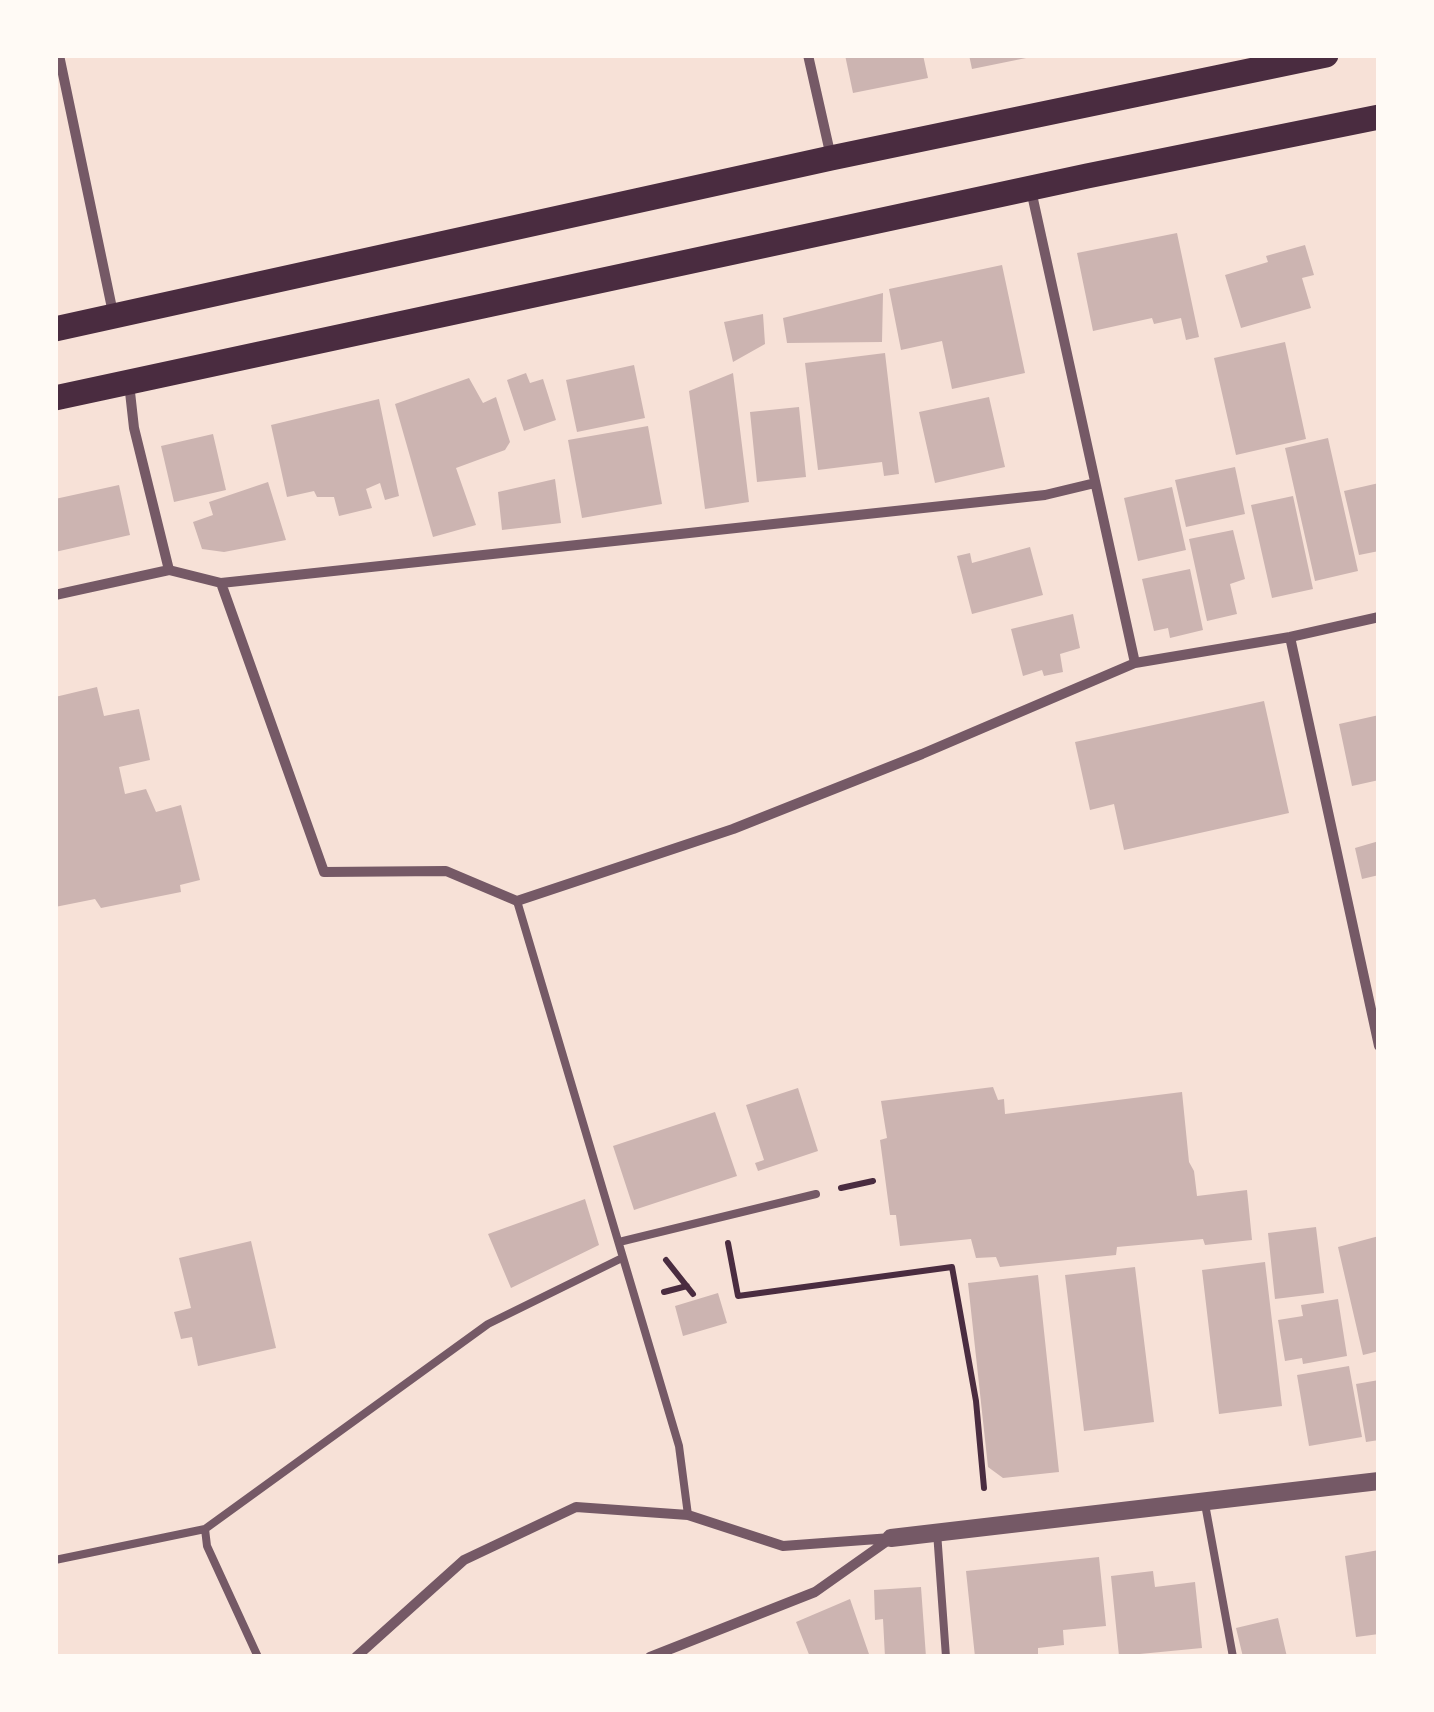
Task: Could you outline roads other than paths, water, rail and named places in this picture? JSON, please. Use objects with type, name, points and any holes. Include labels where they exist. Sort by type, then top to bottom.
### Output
[{"type":"main road","points":[[55,329],[832,158],[1326,55]]},
{"type":"main road","points":[[55,398],[1379,118]]},
{"type":"street","points":[[59,55],[114,316]]},
{"type":"street","points":[[808,55],[832,158]]},
{"type":"street","points":[[1031,189],[1135,663]]},
{"type":"street","points":[[129,382],[134,428],[169,570]]},
{"type":"street","points":[[55,595],[169,570],[220,583],[1025,497],[1095,483]]},
{"type":"street","points":[[220,583],[324,872],[446,872],[516,901],[732,828],[922,754],[1135,663],[1290,637],[1379,617]]},
{"type":"street","points":[[1290,637],[1379,1046]]},
{"type":"street","points":[[356,1657],[464,1560],[576,1506],[688,1515],[783,1546],[891,1538],[1379,1481]]},
{"type":"street","points":[[650,1657],[815,1592],[891,1538]]},
{"type":"lane","points":[[516,901],[679,1446],[688,1515]]},
{"type":"lane","points":[[619,1242],[816,1194]]},
{"type":"lane","points":[[55,1560],[205,1528],[488,1324],[622,1258]]},
{"type":"lane","points":[[1204,1500],[1233,1657]]},
{"type":"lane","points":[[205,1528],[207,1546],[258,1657]]},
{"type":"lane","points":[[937,1532],[946,1657]]}]
